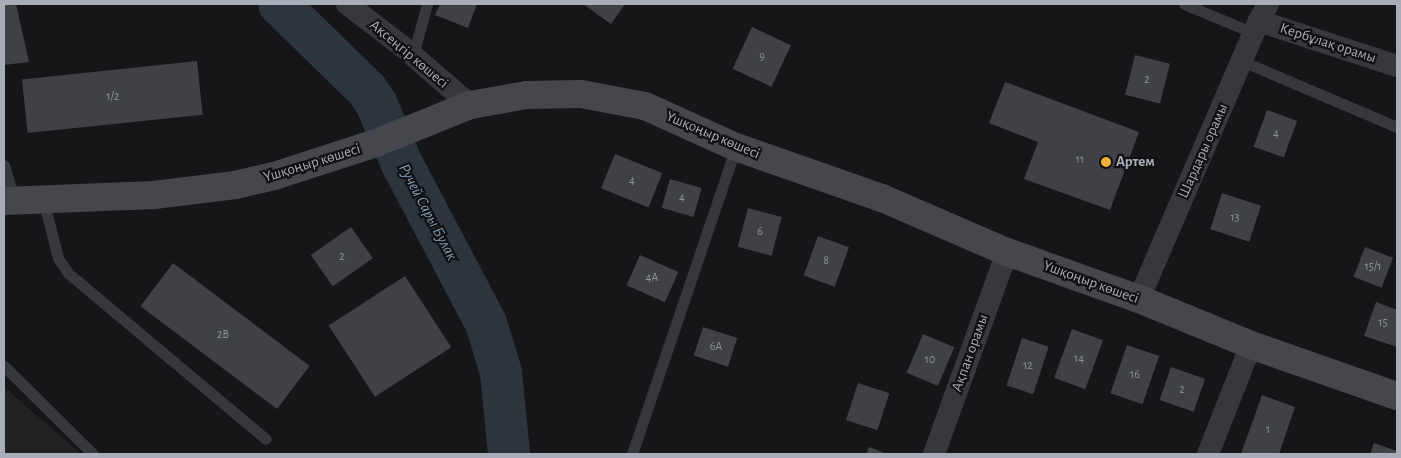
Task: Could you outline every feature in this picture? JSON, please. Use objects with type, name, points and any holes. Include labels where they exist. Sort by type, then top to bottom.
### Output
[{"type":"main road","name":"Үшқоңыр көшесі","points":[[9,201],[154,195],[227,186],[274,176],[376,143],[470,105],[527,95],[581,94],[645,106],[736,147],[882,198],[1007,252],[1139,299],[1251,345],[1397,396]]},
{"type":"street","name":"Ақсеңгір көшесі","points":[[348,4],[413,55],[470,105]]},
{"type":"street","name":"Шардары орамы","points":[[1139,299],[1260,19]]},
{"type":"street","name":"Кербұлақ орамы","points":[[1260,19],[1397,66]]},
{"type":"street","name":"Ақпан орамы","points":[[934,454],[1007,252]]},
{"type":"street","points":[[1208,454],[1251,345]]},
{"type":"lane","points":[[413,55],[428,4]]},
{"type":"lane","points":[[1184,4],[1260,19]]},
{"type":"lane","points":[[1242,61],[1397,127]]},
{"type":"lane","points":[[632,454],[736,147]]},
{"type":"lane","points":[[4,165],[9,201]]},
{"type":"lane","points":[[43,199],[58,258],[68,273],[266,439]]},
{"type":"lane","points":[[4,366],[93,454]]},
{"type":"shaded area","points":[[4,387],[81,454],[4,454]]},
{"type":"building","points":[[4,4],[16,4],[29,62],[4,65]]},
{"type":"building","points":[[440,4],[477,4],[468,28],[435,15]]},
{"type":"building","points":[[583,4],[625,4],[611,24]]},
{"type":"building","points":[[752,27],[791,45],[772,87],[733,69]]},
{"type":"building","points":[[1135,55],[1170,64],[1160,103],[1125,95]]},
{"type":"building","points":[[197,61],[203,115],[28,133],[22,79]]},
{"type":"building","points":[[1005,82],[1139,132],[1110,210],[1024,179],[1038,142],[989,123]]},
{"type":"building","points":[[1267,110],[1297,121],[1284,158],[1254,147]]},
{"type":"building","points":[[615,154],[662,173],[648,207],[601,188]]},
{"type":"building","points":[[670,179],[702,188],[693,217],[662,208]]},
{"type":"building","points":[[1222,193],[1261,206],[1249,242],[1210,229]]},
{"type":"building","points":[[748,208],[782,217],[771,256],[738,247]]},
{"type":"building","points":[[351,227],[373,258],[333,286],[311,255]]},
{"type":"building","points":[[818,236],[849,247],[835,287],[804,275]]},
{"type":"building","points":[[1365,247],[1393,258],[1382,288],[1354,277]]},
{"type":"building","points":[[640,255],[678,272],[665,302],[627,285]]},
{"type":"building","points":[[173,263],[310,366],[277,409],[141,306]]},
{"type":"building","points":[[405,276],[451,347],[375,397],[329,326]]},
{"type":"building","points":[[1376,302],[1397,310],[1397,347],[1364,336]]},
{"type":"building","points":[[703,327],[737,338],[728,367],[694,356]]},
{"type":"building","points":[[1072,329],[1103,340],[1085,389],[1054,378]]},
{"type":"building","points":[[923,334],[954,347],[938,386],[907,373]]},
{"type":"building","points":[[1022,338],[1049,347],[1033,394],[1007,386]]},
{"type":"building","points":[[1127,345],[1159,356],[1143,404],[1110,393]]},
{"type":"building","points":[[1171,367],[1205,379],[1194,412],[1160,400]]},
{"type":"building","points":[[858,383],[889,393],[877,430],[846,420]]},
{"type":"building","points":[[1262,395],[1295,407],[1279,454],[1241,454]]},
{"type":"building","points":[[1374,443],[1397,451],[1397,454],[1370,454]]},
{"type":"building","points":[[869,447],[888,454],[866,454]]},
{"type":"waterway","name":"Ручей Сары Булак","points":[[279,4],[367,90],[376,103],[401,162],[486,323],[501,372],[509,454]]},
{"type":"place","name":"Артем","points":[[1106,162]]}]
